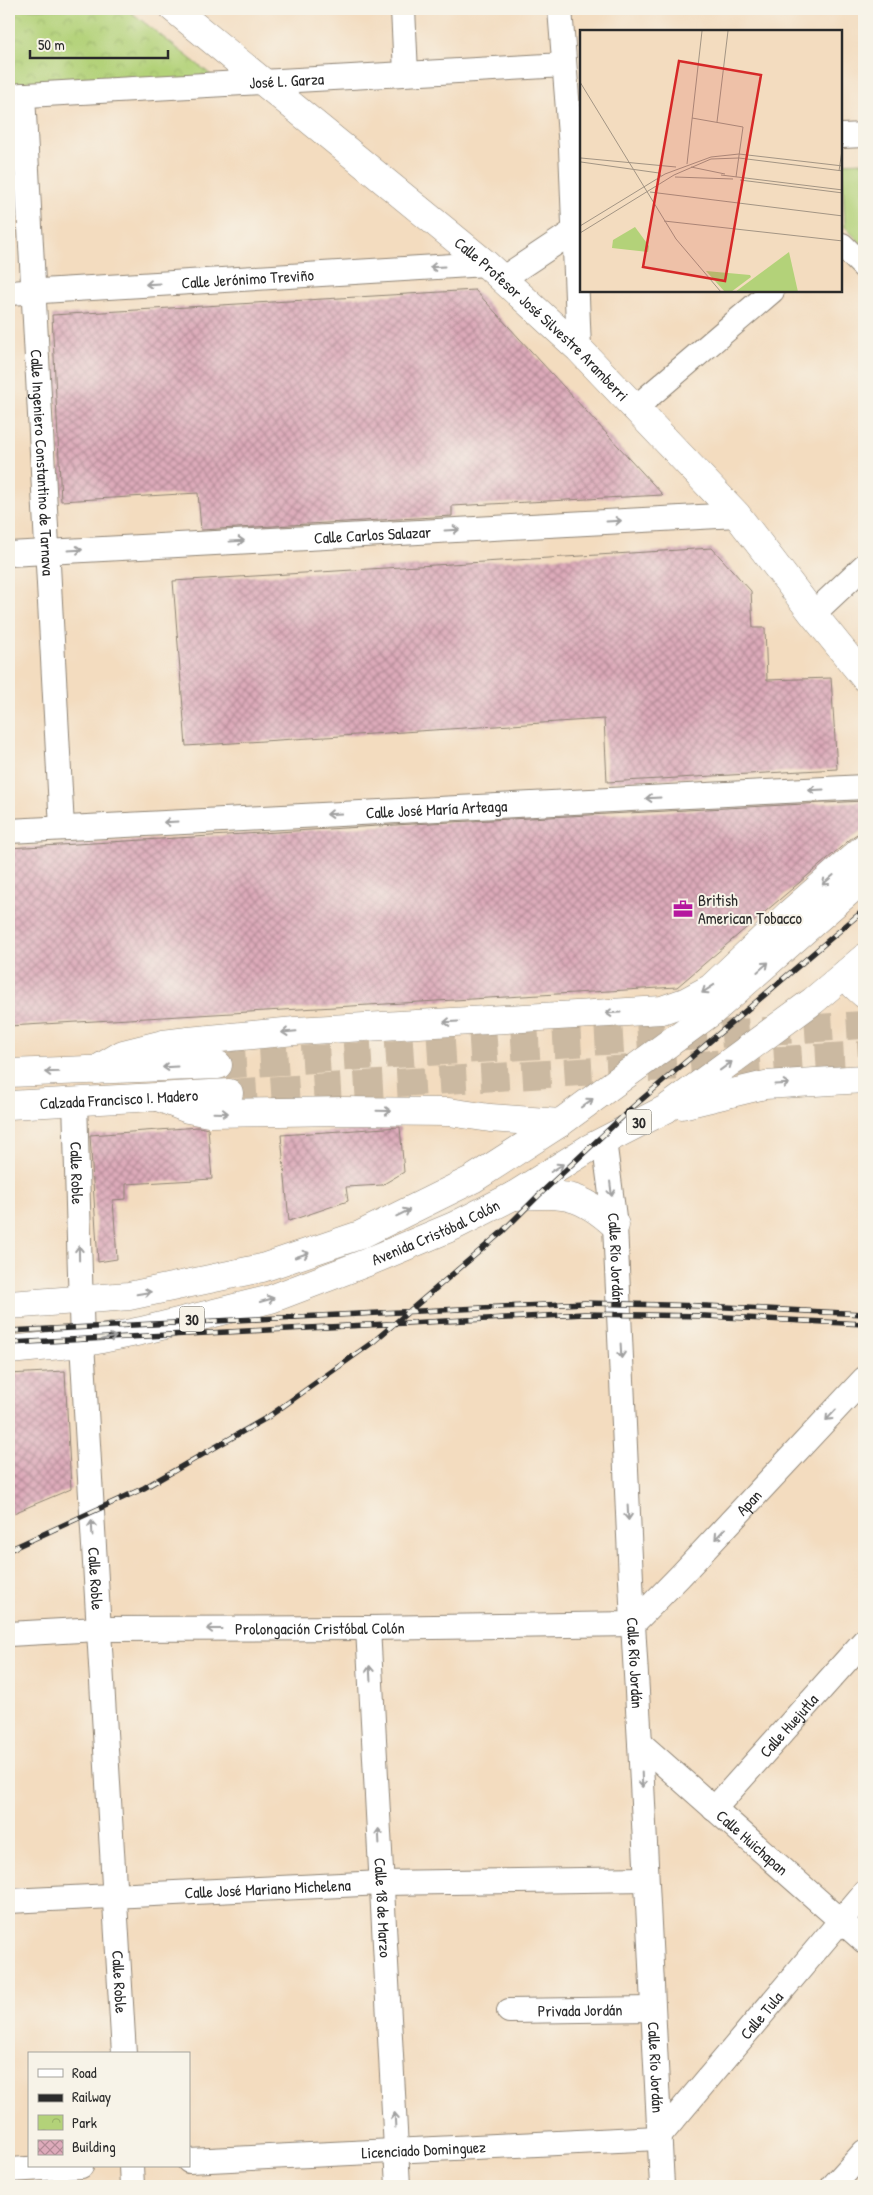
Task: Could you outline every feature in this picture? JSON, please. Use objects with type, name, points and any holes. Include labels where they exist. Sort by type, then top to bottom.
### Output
[{"type":"main road","name":"Calle Profesor José Silvestre Aramberri","points":[[174,9],[494,271],[579,349],[736,515],[812,614],[864,677]]},
{"type":"main road","points":[[96,1070],[123,1054],[164,1044],[188,1041],[295,1031],[662,1010],[685,1002],[711,988],[790,913],[864,848]]},
{"type":"main road","name":"Avenida Cristóbal Colón","points":[[9,1305],[80,1301],[148,1293],[262,1268],[360,1235],[473,1179],[560,1123],[713,1011],[864,878]]},
{"type":"main road","points":[[856,965],[854,985],[864,994]]},
{"type":"main road","name":"Avenida Cristóbal Colón","points":[[9,1350],[82,1343],[141,1331],[271,1299],[368,1262],[454,1226],[513,1196],[604,1140],[666,1109],[813,1001],[856,965]]},
{"type":"main road","name":"Calzada Francisco I. Madero","points":[[9,1073],[218,1065]]},
{"type":"main road","points":[[666,1109],[765,1085],[864,1079]]},
{"type":"main road","name":"Calzada Francisco I. Madero","points":[[9,1105],[229,1093]]},
{"type":"main road","points":[[158,1097],[188,1109],[209,1113],[449,1112],[490,1118],[560,1123]]},
{"type":"main road","points":[[513,1196],[559,1195],[583,1200],[597,1208],[615,1225]]},
{"type":"main road","points":[[360,1235],[368,1262]]},
{"type":"street","points":[[403,9],[406,73]]},
{"type":"street","points":[[560,9],[564,65],[576,148],[574,231],[579,349]]},
{"type":"street","name":"José L. Garza","points":[[16,96],[564,65]]},
{"type":"street","name":"Calle Ingeniero Constantino de Tarnava","points":[[16,96],[33,291],[62,828]]},
{"type":"street","points":[[843,136],[864,136]]},
{"type":"street","points":[[494,271],[574,231]]},
{"type":"street","points":[[843,246],[864,266]]},
{"type":"street","name":"Calle Jerónimo Treviño","points":[[9,293],[494,271]]},
{"type":"street","points":[[634,409],[771,292]]},
{"type":"street","name":"Calle Carlos Salazar","points":[[9,554],[736,515]]},
{"type":"street","points":[[812,614],[864,566]]},
{"type":"street","name":"Calle José María Arteaga","points":[[9,831],[864,787]]},
{"type":"street","name":"Calle Roble","points":[[75,1101],[82,1343],[124,2052]]},
{"type":"street","name":"Calle Río Jordán","points":[[604,1140],[615,1225],[658,2138],[662,2186]]},
{"type":"street","name":"Apan","points":[[633,1624],[864,1379]]},
{"type":"street","name":"Prolongación Cristóbal Colón","points":[[9,1634],[98,1629],[368,1628],[633,1624]]},
{"type":"street","name":"Calle 18 de Marzo","points":[[368,1628],[398,2186]]},
{"type":"street","name":"Calle Huejutla","points":[[714,1809],[864,1641]]},
{"type":"street","name":"Calle Huichapan","points":[[640,1743],[864,1941]]},
{"type":"street","name":"Calle José Mariano Michelena","points":[[9,1901],[382,1883],[646,1879]]},
{"type":"street","name":"Calle Tula","points":[[658,2138],[864,1893]]},
{"type":"street","name":"Privada Jordán","points":[[510,2011],[652,2009]]},
{"type":"street","name":"Licenciado Dominguez","points":[[190,2161],[658,2138]]},
{"type":"street","points":[[833,2186],[864,2152]]},
{"type":"street","points":[[9,2170],[45,2168]]},
{"type":"street","points":[[131,2168],[132,2186]]},
{"type":"green space","points":[[9,9],[127,9],[215,78],[9,96]]},
{"type":"green space","points":[[864,162],[864,246],[845,227],[843,163]]},
{"type":"building","points":[[475,290],[663,495],[452,506],[452,516],[201,530],[198,493],[61,501],[52,315]]},
{"type":"building","points":[[712,548],[751,591],[753,628],[765,628],[767,680],[831,678],[837,769],[607,782],[604,719],[186,746],[173,581]]},
{"type":"building","points":[[864,801],[864,830],[854,836],[677,987],[9,1026],[9,848],[412,824]]},
{"type":"building","points":[[199,1127],[208,1129],[212,1179],[126,1184],[126,1199],[113,1200],[117,1259],[98,1262],[90,1135]]},
{"type":"building","points":[[400,1127],[404,1172],[382,1185],[346,1187],[348,1201],[289,1221],[281,1135]]},
{"type":"building","points":[[65,1371],[71,1489],[9,1515],[9,1374]]},
{"type":"tunnel","points":[[218,1065],[864,1025]]},
{"type":"tunnel","points":[[229,1093],[864,1055]]},
{"type":"railway","points":[[9,1550],[144,1488],[268,1417],[373,1342],[502,1232],[634,1106],[864,910]]},
{"type":"railway","points":[[9,1331],[585,1303],[706,1306],[864,1314]]},
{"type":"railway","points":[[9,1343],[584,1314],[705,1316],[864,1324]]},
{"type":"place","name":"British American Tobacco","points":[[683,909]]}]
